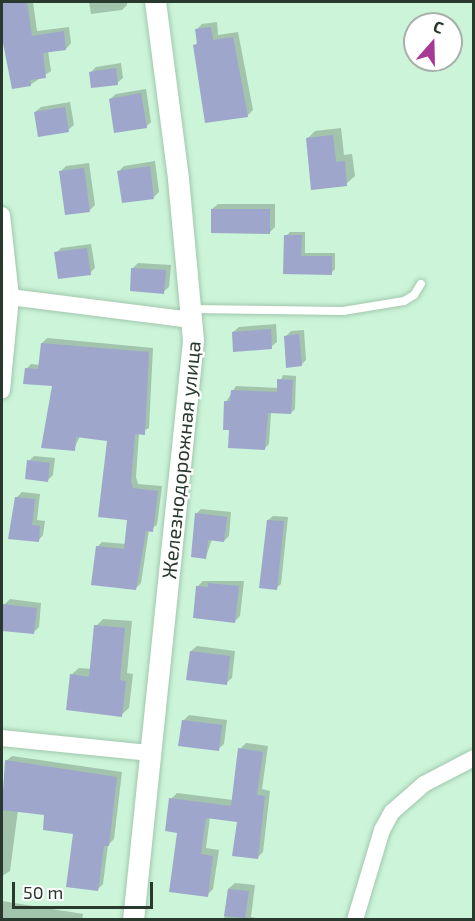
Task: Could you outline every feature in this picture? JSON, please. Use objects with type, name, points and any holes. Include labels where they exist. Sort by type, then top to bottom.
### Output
[{"type":"street","name":"Железнодорожная улица","points":[[133,920],[188,405],[193,315],[155,2]]},
{"type":"street","points":[[2,215],[6,296],[2,391]]},
{"type":"street","points":[[6,296],[193,315]]},
{"type":"street","points":[[2,738],[150,753]]},
{"type":"street","points":[[355,920],[382,830],[405,798],[474,758]]},
{"type":"lane","points":[[193,315],[342,311],[404,301],[414,295],[420,284]]},
{"type":"building","points":[[2,2],[27,2],[32,36],[64,31],[66,50],[43,53],[46,78],[30,80],[31,86],[12,89],[2,38]]},
{"type":"building","points":[[211,27],[213,40],[233,37],[248,117],[205,123],[193,45],[197,44],[195,29]]},
{"type":"building","points":[[116,68],[118,85],[91,88],[89,72]]},
{"type":"building","points":[[141,93],[147,128],[114,133],[109,99]]},
{"type":"building","points":[[65,107],[69,132],[38,137],[34,112]]},
{"type":"building","points":[[333,135],[336,162],[345,161],[347,186],[311,190],[306,138]]},
{"type":"building","points":[[150,166],[154,199],[122,203],[117,171]]},
{"type":"building","points":[[84,168],[90,212],[65,215],[59,171]]},
{"type":"building","points":[[211,209],[270,209],[270,234],[211,233]]},
{"type":"building","points":[[284,235],[302,235],[301,256],[332,256],[332,275],[283,274]]},
{"type":"building","points":[[87,248],[91,275],[58,279],[54,252]]},
{"type":"building","points":[[131,268],[166,270],[164,294],[130,291]]},
{"type":"building","points":[[271,329],[272,349],[233,352],[232,332]]},
{"type":"building","points":[[299,334],[302,366],[286,368],[284,336]]},
{"type":"building","points":[[41,343],[149,352],[145,435],[135,434],[131,482],[133,488],[158,491],[153,532],[146,531],[136,590],[91,585],[96,546],[124,549],[127,520],[98,517],[107,441],[76,437],[75,451],[41,448],[52,386],[23,384],[25,368],[38,369]]},
{"type":"building","points":[[277,379],[293,380],[291,414],[268,413],[265,450],[228,448],[229,430],[223,430],[224,401],[230,401],[231,390],[277,392]]},
{"type":"building","points":[[27,460],[50,463],[48,482],[25,479]]},
{"type":"building","points":[[15,497],[35,499],[32,525],[40,526],[39,542],[8,539]]},
{"type":"building","points":[[195,513],[227,517],[224,542],[208,540],[206,559],[191,557]]},
{"type":"building","points":[[267,520],[284,521],[277,590],[259,588]]},
{"type":"building","points":[[208,583],[239,586],[235,623],[193,618],[196,586],[208,587]]},
{"type":"building","points":[[3,604],[37,608],[34,634],[2,631]]},
{"type":"building","points":[[94,625],[125,628],[120,680],[126,681],[122,717],[66,710],[70,674],[89,677]]},
{"type":"building","points":[[190,651],[230,656],[227,685],[186,680]]},
{"type":"building","points":[[182,720],[222,725],[219,751],[178,746]]},
{"type":"building","points":[[238,748],[263,752],[257,795],[265,796],[258,859],[232,856],[237,822],[206,818],[201,854],[213,856],[208,897],[169,892],[177,833],[165,831],[169,798],[231,806]]},
{"type":"building","points":[[5,760],[117,777],[109,846],[104,846],[98,891],[66,887],[73,834],[43,830],[44,815],[2,810]]},
{"type":"building","points":[[228,889],[249,891],[245,918],[224,916]]}]
